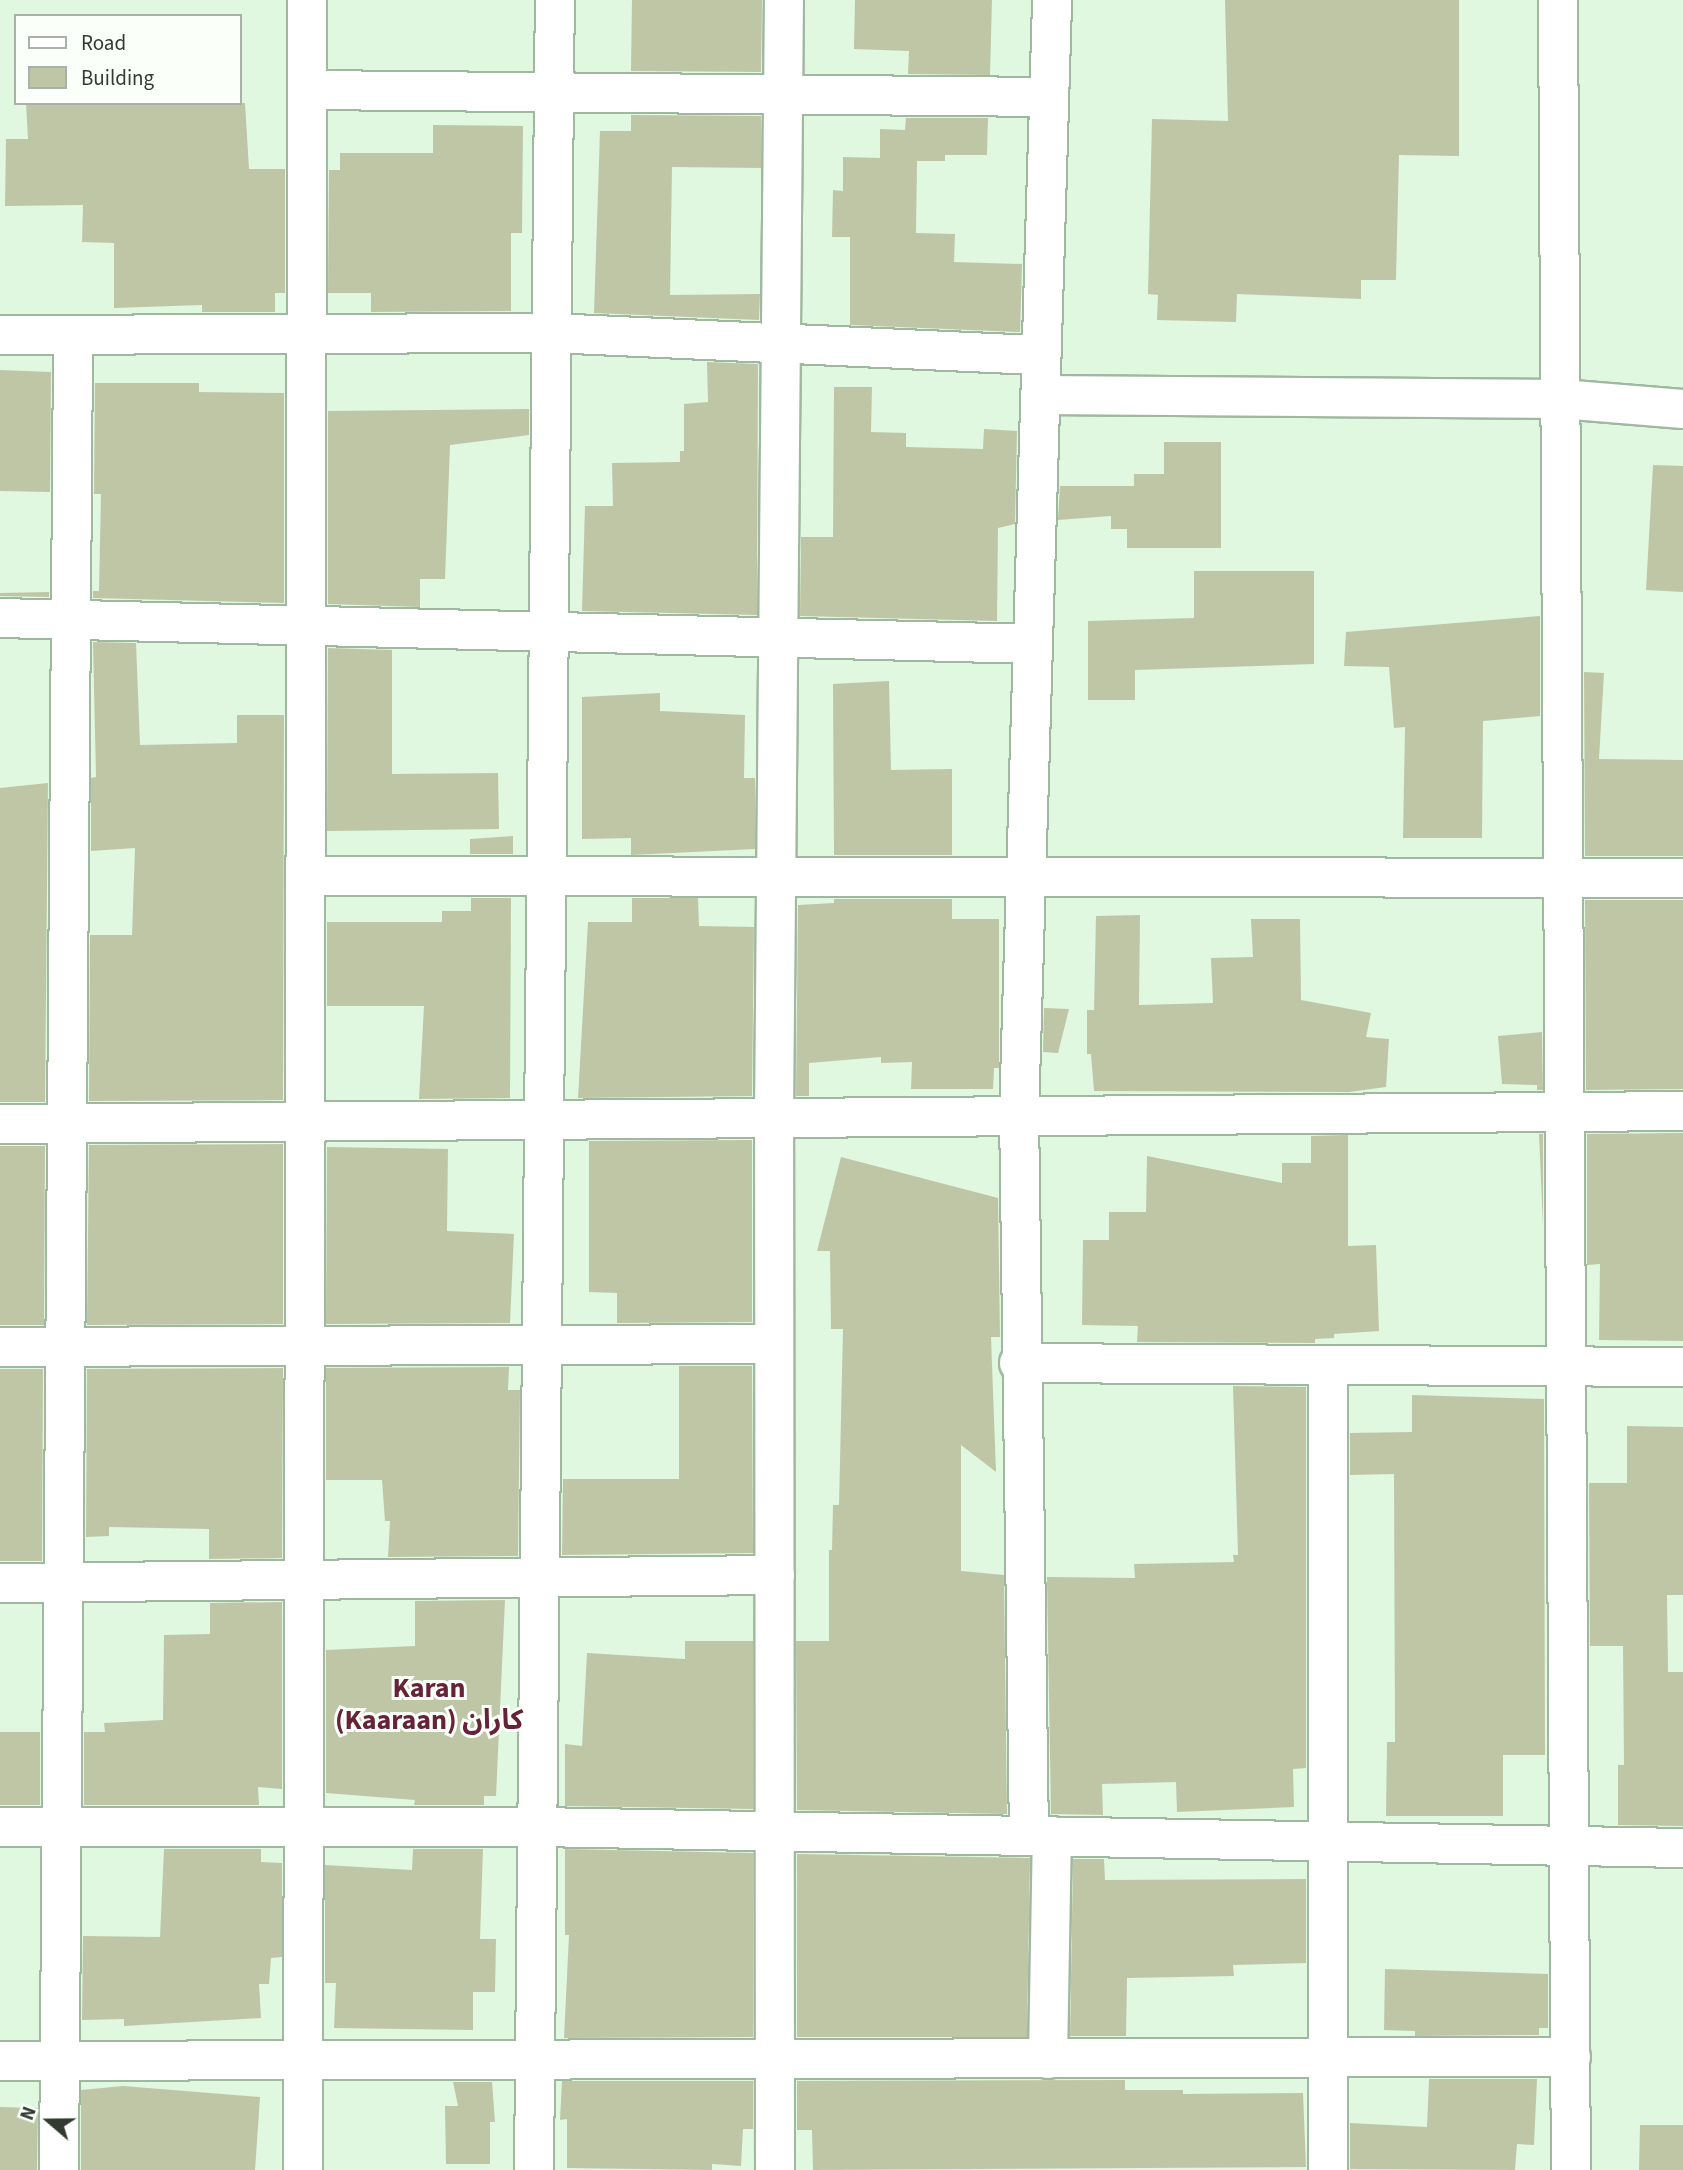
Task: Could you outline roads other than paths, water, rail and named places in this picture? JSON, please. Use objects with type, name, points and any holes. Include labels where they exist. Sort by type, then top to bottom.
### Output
[{"type":"street","points":[[303,2170],[307,0]]},
{"type":"street","points":[[534,2170],[555,0]]},
{"type":"street","points":[[775,2170],[774,1115],[784,0]]},
{"type":"street","points":[[1048,2059],[1019,1363],[1019,1115],[1052,0]]},
{"type":"street","points":[[1558,0],[1571,2170]]},
{"type":"street","points":[[307,90],[554,90],[1049,97]]},
{"type":"street","points":[[0,335],[551,333],[1041,355]]},
{"type":"street","points":[[59,2170],[73,335]]},
{"type":"street","points":[[1041,395],[1561,399],[1683,409]]},
{"type":"street","points":[[0,618],[548,635],[1032,644]]},
{"type":"street","points":[[305,876],[1683,878]]},
{"type":"street","points":[[0,1124],[774,1115],[1683,1111]]},
{"type":"street","points":[[0,1347],[774,1344]]},
{"type":"street","points":[[1019,1363],[1683,1367]]},
{"type":"street","points":[[1328,1366],[1328,2170]]},
{"type":"street","points":[[0,1583],[775,1576]]},
{"type":"street","points":[[0,1828],[537,1827],[1683,1848]]},
{"type":"street","points":[[0,2061],[1571,2057]]},
{"type":"district","name":"Karan (Kaaraan) كاران","points":[[429,1704]]}]
